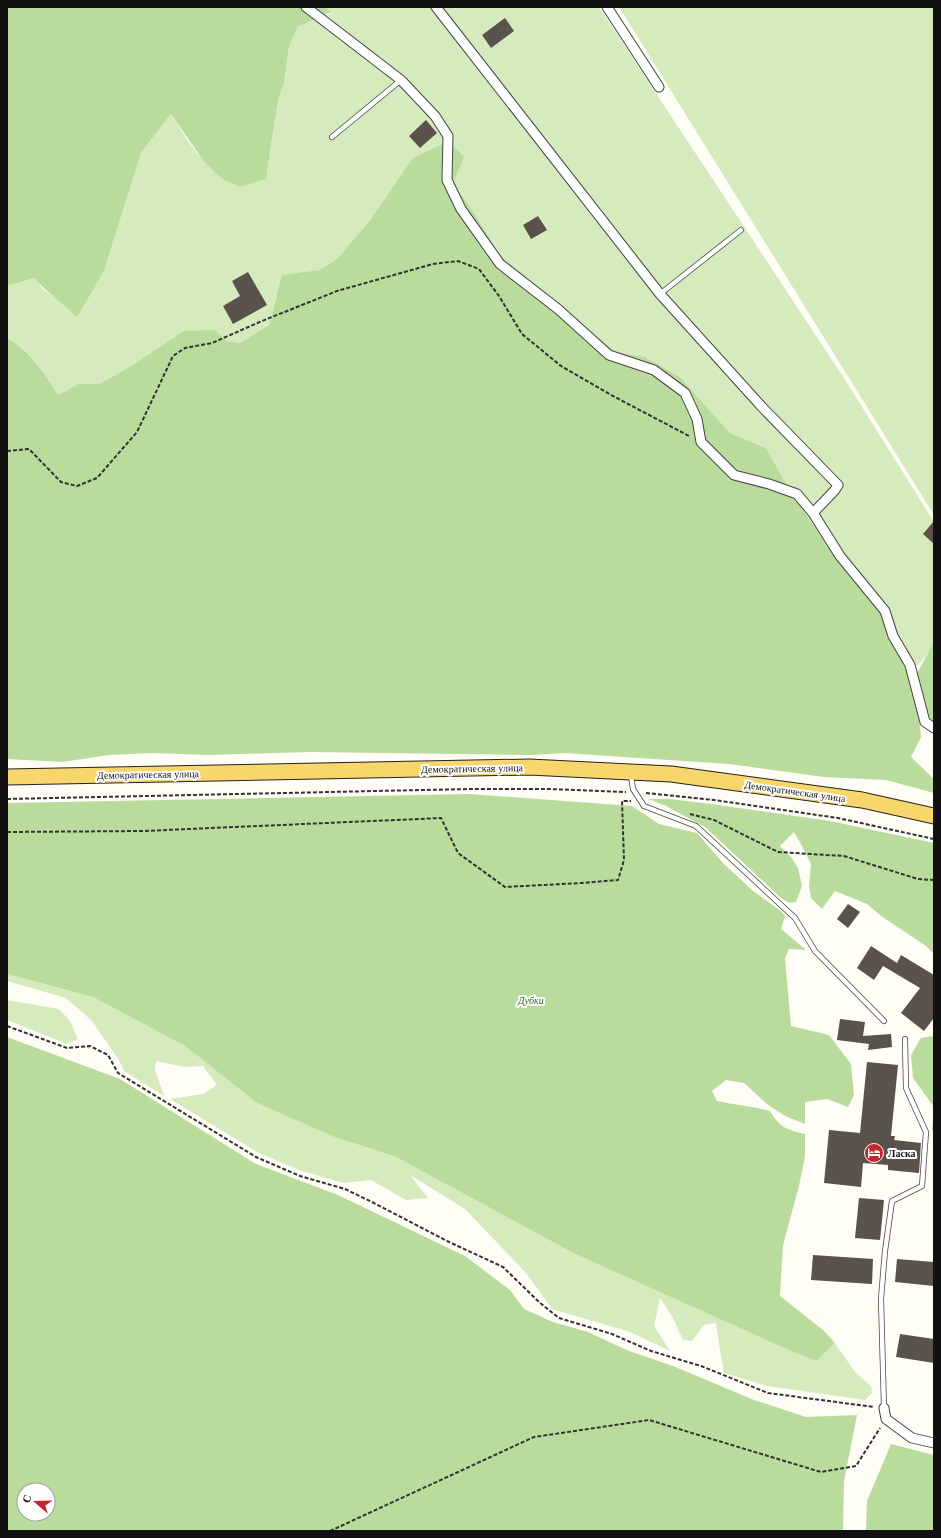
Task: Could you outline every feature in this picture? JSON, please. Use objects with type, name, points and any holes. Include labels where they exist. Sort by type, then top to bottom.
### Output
[{"type":"main road","name":"Демократическая улица","points":[[7,777],[528,767],[631,771],[671,774],[862,800],[934,816]]},
{"type":"street","points":[[306,7],[401,80],[435,116],[448,136],[447,180],[461,209],[500,264],[558,308],[609,355],[654,370],[685,393],[697,419],[701,442],[734,475],[769,484],[797,494],[813,513],[840,556],[885,611],[893,636],[910,665],[925,722],[934,728]]},
{"type":"street","points":[[436,7],[660,294],[762,406],[838,485],[813,513]]},
{"type":"street","points":[[607,7],[659,87]]},
{"type":"street","points":[[884,1408],[886,1419],[912,1438],[934,1443]]},
{"type":"lane","points":[[332,137],[401,80]]},
{"type":"lane","points":[[660,294],[741,230]]},
{"type":"lane","points":[[631,771],[633,789],[644,806],[696,826],[795,918],[816,951],[884,1021]]},
{"type":"lane","points":[[884,1408],[881,1299],[885,1251],[892,1200],[922,1186],[926,1132],[906,1088],[904,1039]]},
{"type":"path","points":[[7,451],[29,449],[61,482],[77,486],[97,478],[137,432],[173,356],[185,348],[212,343],[337,291],[434,264],[458,261],[479,269],[499,296],[522,334],[561,366],[612,396],[701,442]]},
{"type":"path","points":[[7,799],[469,789],[549,789],[636,793],[714,800],[830,817],[934,839]]},
{"type":"path","points":[[7,832],[144,831],[441,818],[458,853],[505,887],[618,880],[624,860],[622,801],[641,801]]},
{"type":"path","points":[[684,812],[714,820],[778,852],[844,856],[918,879],[934,880]]},
{"type":"path","points":[[7,1026],[67,1048],[90,1046],[108,1054],[118,1073],[256,1157],[300,1176],[345,1189],[447,1241],[503,1267],[558,1318],[612,1334],[651,1352],[701,1366],[768,1393],[884,1408]]},
{"type":"path","points":[[330,1531],[534,1437],[649,1420],[821,1472],[856,1466],[886,1419]]},
{"type":"green space","points":[[7,7],[325,7],[331,12],[298,27],[289,46],[284,83],[279,97],[266,179],[240,187],[222,179],[203,160],[171,114],[141,153],[104,271],[77,317],[34,278],[7,286]]},
{"type":"green space","points":[[325,7],[599,7],[842,375],[934,522],[934,642],[930,651],[917,666],[898,636],[828,547],[789,489],[766,448],[730,433],[680,377],[645,357],[616,352],[500,255],[471,208],[453,183],[390,191],[370,220],[337,259],[319,270],[302,273],[276,297],[269,325],[240,343],[227,341],[215,330],[133,365],[99,384],[78,384],[57,395],[42,370],[30,356],[16,343],[7,338],[7,286],[34,278],[43,289],[77,316],[104,271],[141,153],[171,114],[188,141],[203,160],[266,179],[279,97],[284,83],[289,46],[298,27],[331,13]]},
{"type":"green space","points":[[619,7],[934,7],[934,515]]},
{"type":"green space","points":[[449,141],[464,157],[453,183],[471,208],[500,255],[616,352],[645,357],[680,377],[730,433],[766,448],[789,489],[828,547],[876,603],[898,636],[918,706],[921,737],[911,757],[934,779],[934,793],[886,780],[824,777],[729,764],[564,753],[533,755],[311,752],[208,755],[152,753],[109,755],[62,762],[7,759],[7,338],[30,356],[42,370],[58,395],[78,384],[99,384],[133,365],[184,331],[215,330],[227,341],[240,343],[269,325],[282,275],[319,270],[337,259],[370,220],[413,158]]},
{"type":"green space","points":[[934,642],[934,724],[924,709],[915,677]]},
{"type":"green space","name":"Дубки","points":[[469,794],[632,806],[659,824],[697,833],[723,863],[753,891],[781,911],[785,916],[781,929],[806,950],[789,949],[785,958],[791,1026],[829,1035],[851,1064],[854,1095],[848,1107],[827,1099],[805,1102],[805,1124],[785,1116],[767,1104],[744,1083],[726,1080],[712,1091],[717,1101],[770,1111],[777,1121],[784,1127],[805,1134],[805,1156],[799,1186],[783,1245],[780,1296],[823,1330],[835,1343],[816,1361],[573,1253],[394,1156],[334,1137],[257,1103],[185,1046],[93,997],[7,974],[7,803]]},
{"type":"green space","points":[[648,799],[670,799],[830,821],[934,843],[934,954],[926,946],[881,916],[867,904],[835,891],[822,909],[811,898],[809,886],[811,864],[794,832],[780,846],[791,857],[798,868],[802,886],[796,902],[789,903],[780,897],[705,827],[666,806]]},
{"type":"green space","points":[[7,974],[93,997],[185,1046],[257,1103],[334,1137],[394,1156],[573,1253],[775,1344],[816,1360],[835,1343],[855,1372],[871,1386],[872,1393],[865,1400],[767,1386],[724,1373],[716,1323],[704,1325],[692,1341],[683,1340],[672,1316],[660,1298],[654,1326],[670,1351],[630,1332],[552,1309],[526,1273],[465,1209],[410,1175],[428,1198],[406,1200],[371,1180],[343,1183],[299,1170],[259,1153],[170,1099],[203,1094],[217,1085],[203,1066],[185,1067],[156,1061],[155,1070],[164,1096],[124,1071],[120,1062],[92,1021],[66,998],[7,981]]},
{"type":"green space","points":[[7,1000],[59,1009],[70,1021],[78,1039],[67,1044],[7,1020]]},
{"type":"green space","points":[[7,1037],[120,1079],[256,1164],[338,1195],[465,1256],[510,1290],[524,1309],[553,1322],[588,1332],[629,1351],[673,1366],[754,1400],[806,1417],[857,1415],[844,1481],[843,1531],[7,1531]]},
{"type":"green space","points":[[934,1037],[934,1107],[913,1078],[911,1055],[921,1038]]},
{"type":"green space","points":[[934,1107],[934,1133],[932,1130]]},
{"type":"green space","points":[[891,1444],[934,1455],[934,1531],[866,1531],[867,1501]]},
{"type":"building","points":[[505,18],[514,31],[491,48],[482,35]]},
{"type":"building","points":[[426,120],[437,133],[420,148],[409,136]]},
{"type":"building","points":[[538,216],[547,230],[531,239],[523,225]]},
{"type":"building","points":[[248,272],[267,305],[233,324],[223,306],[240,296],[232,281]]},
{"type":"building","points":[[934,521],[934,544],[923,534]]},
{"type":"building","points":[[848,904],[860,912],[848,928],[837,919]]},
{"type":"building","points":[[871,946],[897,963],[901,955],[934,975],[934,1018],[924,1031],[901,1013],[920,988],[883,966],[874,980],[857,968]]},
{"type":"building","points":[[840,1019],[865,1022],[863,1036],[891,1034],[892,1047],[868,1050],[869,1044],[837,1040]]},
{"type":"building","name":"Ласка","points":[[867,1062],[898,1065],[891,1136],[895,1136],[894,1140],[921,1143],[919,1173],[888,1170],[888,1165],[863,1163],[861,1187],[824,1183],[829,1130],[860,1133]]},
{"type":"building","points":[[859,1198],[884,1200],[880,1240],[855,1238]]},
{"type":"building","points":[[813,1255],[873,1259],[872,1284],[811,1280]]},
{"type":"building","points":[[897,1259],[934,1262],[934,1286],[895,1282]]},
{"type":"building","points":[[900,1334],[934,1339],[934,1363],[896,1357]]},
{"type":"place","name":"Ласка","points":[[874,1153]]}]
